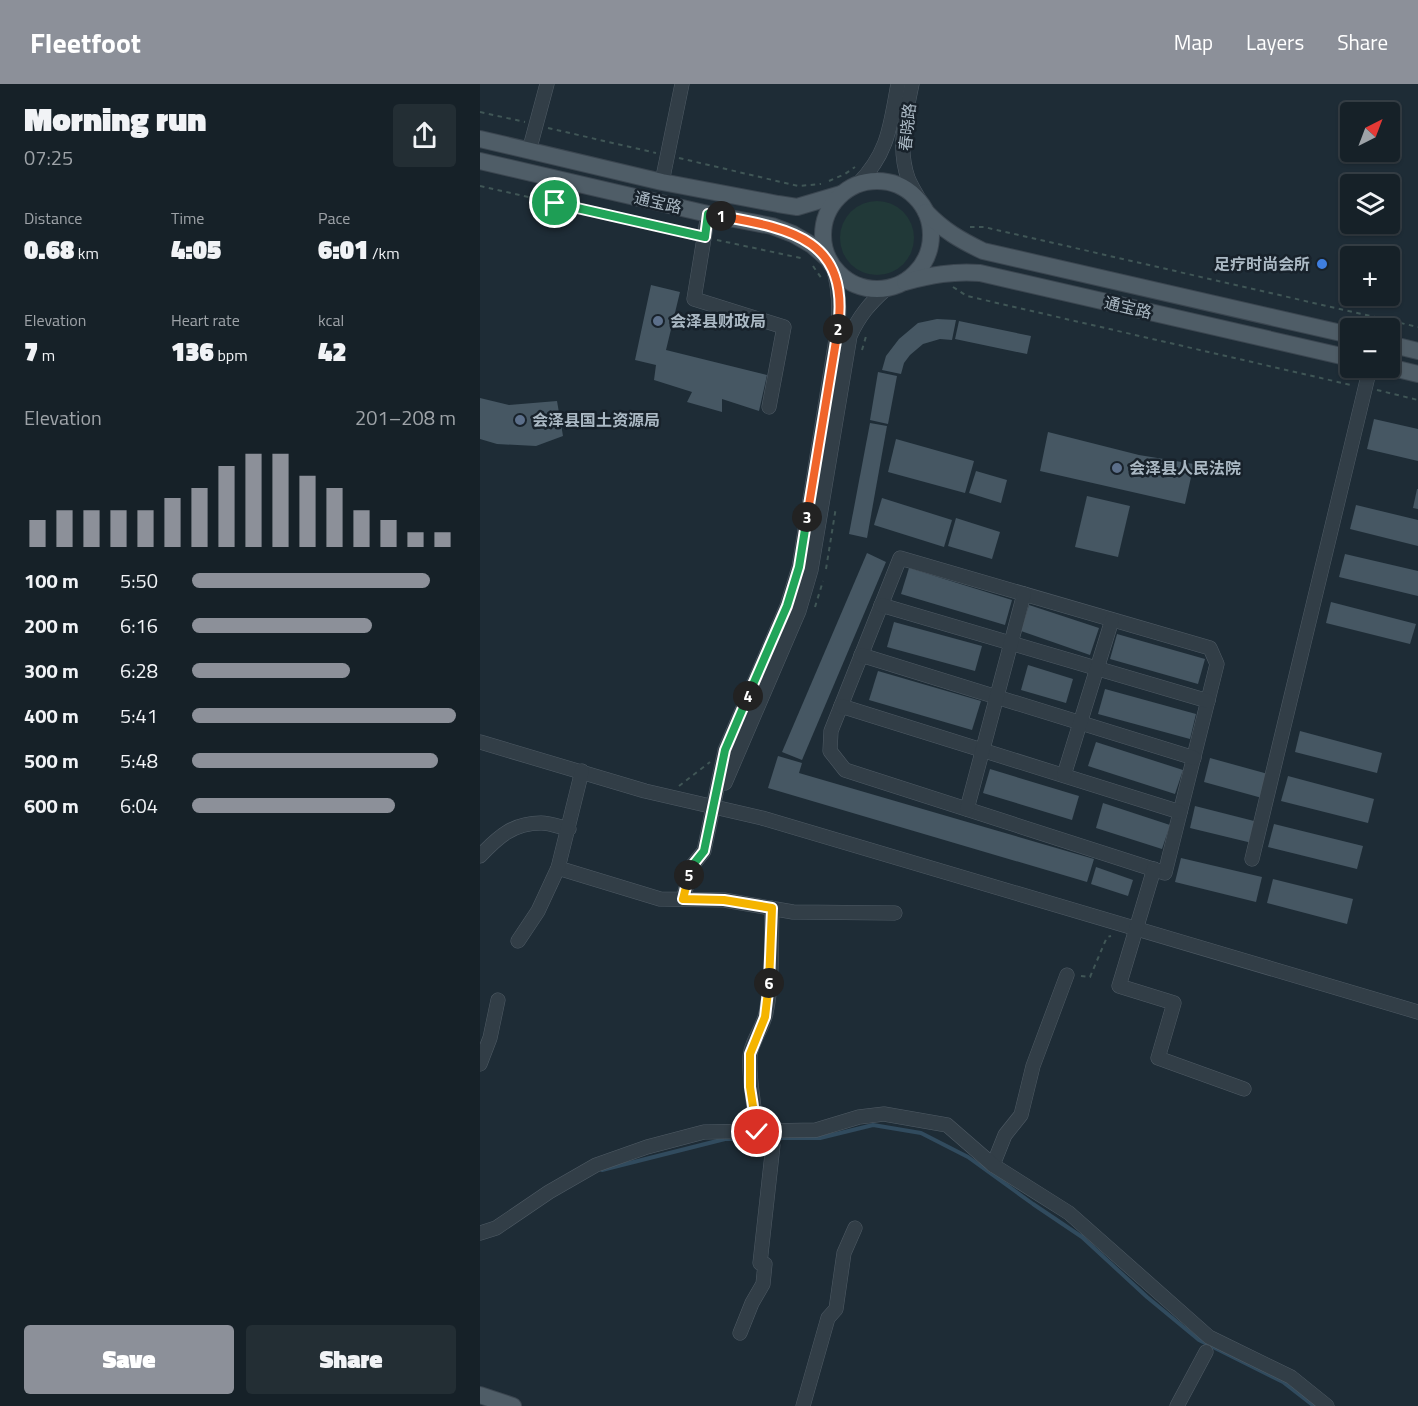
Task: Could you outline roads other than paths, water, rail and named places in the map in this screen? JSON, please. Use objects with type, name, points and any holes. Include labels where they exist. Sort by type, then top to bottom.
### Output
[{"type":"main road","points":[[480,139],[662,182],[797,207],[841,195]]},
{"type":"main road","name":"通宝路","points":[[480,161],[708,214],[772,226],[812,245],[828,269]]},
{"type":"main road","points":[[878,181],[897,185],[906,190],[923,208],[931,231],[929,251],[920,269],[905,282],[876,290],[857,286],[828,269],[823,239],[825,219],[834,202],[858,184],[878,181]]},
{"type":"main road","name":"通宝路","points":[[923,208],[941,228],[983,251],[1340,333]]},
{"type":"main road","name":"通宝路","points":[[905,282],[932,275],[957,272],[980,273],[1340,356]]},
{"type":"main road","points":[[1400,347],[1418,351]]},
{"type":"main road","points":[[1400,370],[1418,374]]},
{"type":"main road","points":[[480,1395],[513,1406]]},
{"type":"street","points":[[529,152],[547,84]]},
{"type":"street","points":[[662,182],[682,84]]},
{"type":"street","name":"春晓路","points":[[858,184],[872,170],[883,152],[890,129],[898,84]]},
{"type":"street","name":"春晓路","points":[[912,84],[903,132],[903,158],[908,177],[923,208]]},
{"type":"street","points":[[708,214],[694,299],[784,327],[769,407]]},
{"type":"street","points":[[683,899],[692,866],[704,851],[715,807],[725,750],[787,606],[799,567],[838,327],[840,306],[838,286],[828,269]]},
{"type":"street","points":[[715,807],[799,611],[811,570],[850,336],[869,304],[886,289]]},
{"type":"street","points":[[1252,859],[1368,378]]},
{"type":"street","points":[[900,558],[1210,648],[1217,664],[1165,873],[845,770],[830,751],[831,730],[881,605],[900,558]]},
{"type":"street","points":[[967,809],[1024,594]]},
{"type":"street","points":[[881,605],[1208,701]]},
{"type":"street","points":[[1064,776],[1112,620]]},
{"type":"street","points":[[861,655],[1194,758]]},
{"type":"street","points":[[841,706],[1180,812]]},
{"type":"street","points":[[480,741],[645,791],[762,818],[1418,1012]]},
{"type":"street","points":[[518,941],[538,911],[558,868],[582,771]]},
{"type":"street","points":[[480,856],[499,836],[516,828],[541,823],[569,829]]},
{"type":"street","points":[[558,868],[660,899],[724,900],[793,912],[894,914]]},
{"type":"street","points":[[1154,869],[1119,986],[1174,1003],[1158,1058],[1244,1089]]},
{"type":"street","points":[[741,1333],[752,1303],[763,1284],[765,1264],[759,1263],[773,1145],[756,1143],[757,1132],[750,1087],[750,1054],[765,1017],[769,997],[772,908]]},
{"type":"street","points":[[993,1165],[1005,1134],[1021,1115],[1033,1066],[1067,975]]},
{"type":"street","points":[[480,1064],[490,1038],[498,1000]]},
{"type":"street","points":[[480,1233],[496,1228],[549,1192],[596,1165],[647,1147],[704,1132],[816,1130],[859,1117],[884,1114],[947,1125],[993,1165],[1069,1213],[1209,1337],[1291,1377],[1327,1406]]},
{"type":"street","points":[[803,1406],[828,1318],[836,1309],[844,1253],[855,1228]]},
{"type":"street","points":[[1177,1406],[1206,1352]]},
{"type":"waterway","points":[[772,1138],[820,1138],[873,1125],[921,1133],[968,1157],[1082,1237],[1147,1297],[1199,1340],[1283,1382],[1314,1406]]},
{"type":"waterway","points":[[602,1170],[725,1139],[753,1139]]},
{"type":"place","name":"足疗时尚会所","points":[[1322,264]]},
{"type":"place","name":"会泽县财政局","points":[[658,321]]},
{"type":"place","name":"会泽县国土资源局","points":[[520,420]]},
{"type":"place","name":"会泽县人民法院","points":[[1117,468]]}]
